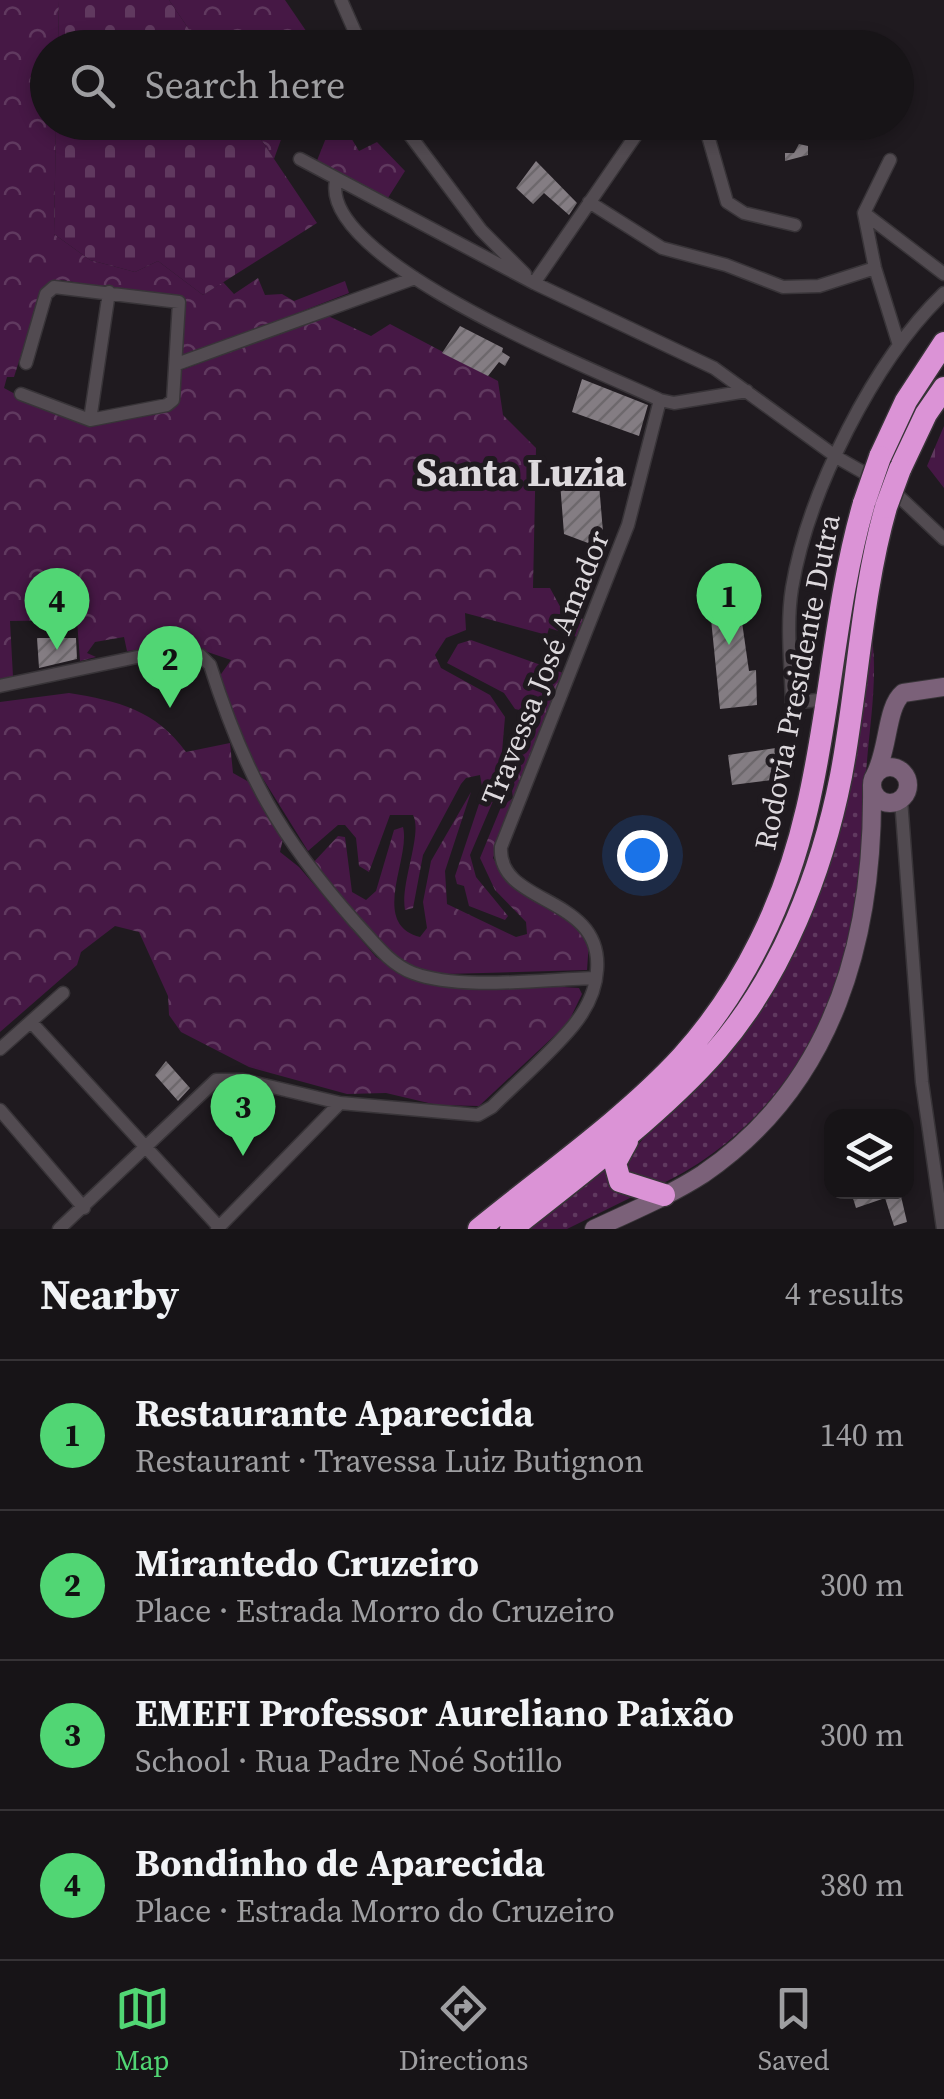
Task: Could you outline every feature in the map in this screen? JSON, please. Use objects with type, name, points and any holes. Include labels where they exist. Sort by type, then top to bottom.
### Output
[{"type":"highway","name":"Rodovia Presidente Dutra","points":[[511,1229],[584,1172],[716,1050],[786,942],[815,876],[841,777],[868,582],[890,463],[906,402],[944,343]]},
{"type":"highway","name":"Rodovia Presidente Dutra","points":[[890,463],[944,388]]},
{"type":"highway","name":"Rodovia Presidente Dutra","points":[[479,1229],[681,1057],[746,968],[788,882],[807,810],[844,584],[885,504]]},
{"type":"highway","points":[[664,1195],[620,1181],[615,1163],[623,1144],[652,1120],[680,1084]]},
{"type":"street","points":[[340,0],[354,30]]},
{"type":"street","points":[[414,140],[481,230],[534,283]]},
{"type":"street","points":[[534,283],[632,140]]},
{"type":"street","points":[[709,140],[727,202],[744,212],[795,225]]},
{"type":"street","points":[[300,159],[534,283],[636,329],[748,391],[838,458],[885,504],[944,539]]},
{"type":"street","points":[[890,160],[864,213],[875,268],[898,342]]},
{"type":"street","points":[[336,181],[334,196],[347,220],[415,278],[481,318],[660,400],[674,403],[748,391]]},
{"type":"street","points":[[589,202],[662,248],[783,286],[818,286],[875,268]]},
{"type":"street","points":[[864,213],[944,274]]},
{"type":"street","points":[[472,251],[481,230]]},
{"type":"street","points":[[177,364],[415,278]]},
{"type":"street","points":[[21,394],[90,420],[166,405],[173,400],[179,302],[66,286],[46,294],[26,363]]},
{"type":"street","points":[[90,420],[108,292]]},
{"type":"street","points":[[826,700],[792,703],[791,592],[812,504],[898,342],[944,294]]},
{"type":"street","name":"Travessa José Amador","points":[[596,978],[596,952],[584,922],[514,879],[501,856],[506,834],[628,525],[660,400]]},
{"type":"street","points":[[0,686],[137,656],[200,655],[210,666],[244,764],[291,842],[334,898],[398,966],[442,979],[596,978],[574,1024],[485,1112],[465,1116],[362,1102],[340,1103],[242,1080],[216,1080],[59,1229]]},
{"type":"street","points":[[594,1229],[704,1173],[746,1138],[792,1085],[848,980],[865,917],[873,835],[873,781],[888,749],[891,710],[904,694],[944,688]]},
{"type":"street","points":[[904,694],[900,726],[907,780],[899,801],[922,1082],[943,1229]]},
{"type":"street","points":[[873,781],[883,769],[895,768],[907,780]]},
{"type":"street","points":[[873,781],[878,798],[899,801]]},
{"type":"street","points":[[873,835],[880,816],[899,801]]},
{"type":"street","points":[[0,1049],[62,993]]},
{"type":"street","points":[[31,1022],[218,1228],[340,1103]]},
{"type":"street","points":[[0,1110],[84,1208]]},
{"type":"green space","points":[[0,0],[59,0],[58,30],[30,30],[30,140],[56,140],[54,234],[90,260],[135,272],[158,261],[203,295],[223,282],[234,294],[258,278],[265,295],[282,294],[294,301],[345,281],[349,293],[183,357],[183,299],[61,280],[40,295],[14,377],[7,377],[4,388],[43,409],[82,422],[178,401],[182,370],[326,315],[371,336],[390,324],[498,381],[503,415],[536,448],[533,588],[550,588],[563,612],[583,619],[577,637],[549,628],[547,635],[465,613],[466,630],[446,638],[435,655],[441,668],[490,695],[505,717],[499,787],[470,855],[476,877],[508,916],[505,920],[469,906],[464,886],[457,884],[455,876],[483,792],[480,775],[466,778],[461,784],[423,855],[413,908],[405,910],[415,834],[413,815],[390,815],[369,872],[359,866],[356,838],[345,825],[338,825],[308,851],[242,745],[219,677],[231,660],[190,646],[127,651],[124,637],[95,642],[87,653],[96,657],[80,661],[77,620],[10,621],[13,677],[0,679]]},
{"type":"green space","points":[[59,0],[169,0],[189,30],[58,30]]},
{"type":"green space","points":[[169,0],[285,0],[305,30],[189,30]]},
{"type":"green space","points":[[56,140],[261,140],[317,223],[203,295],[158,261],[135,272],[90,260],[54,234]]},
{"type":"green space","points":[[261,140],[281,140],[274,159]]},
{"type":"green space","points":[[325,140],[352,140],[359,151],[377,142],[405,171],[386,201],[316,163]]},
{"type":"green space","points":[[944,426],[944,488],[927,466]]},
{"type":"green space","points":[[872,637],[874,688],[856,905],[848,948],[820,1023],[777,1091],[721,1147],[652,1188],[630,1180],[628,1161],[635,1149],[800,938],[839,828]]},
{"type":"green space","points":[[471,640],[566,674],[493,858],[506,879],[569,918],[589,942],[587,970],[446,974],[416,969],[395,958],[312,864],[338,836],[345,837],[352,892],[366,900],[376,891],[394,830],[403,827],[394,905],[405,930],[420,937],[427,928],[423,902],[431,861],[471,792],[445,871],[447,904],[516,937],[527,934],[526,922],[495,890],[480,858],[501,807],[513,798],[513,754],[518,730],[528,712],[515,709],[504,693],[447,663],[458,644]]},
{"type":"green space","points":[[69,693],[104,700],[149,717],[186,752],[230,743],[233,773],[249,782],[283,839],[280,852],[299,867],[376,957],[407,978],[579,988],[582,994],[568,1023],[479,1106],[437,1105],[386,1093],[347,1094],[249,1067],[181,1032],[169,1015],[168,996],[139,932],[115,926],[81,952],[77,965],[0,1032],[0,702]]},
{"type":"green space","points":[[606,1163],[609,1184],[634,1196],[567,1229],[524,1229]]},
{"type":"building","points":[[799,144],[808,146],[808,155],[785,161],[785,153],[794,153]]},
{"type":"building","points":[[536,161],[577,203],[569,215],[544,193],[533,204],[516,188]]},
{"type":"building","points":[[460,326],[503,348],[502,352],[510,357],[505,366],[499,362],[488,376],[442,353]]},
{"type":"building","points":[[582,379],[648,405],[639,436],[572,412]]},
{"type":"building","points":[[560,482],[574,487],[599,484],[603,532],[597,540],[588,543],[564,534]]},
{"type":"building","points":[[741,615],[749,671],[756,670],[757,705],[720,709],[711,619]]},
{"type":"building","points":[[37,638],[76,638],[77,659],[39,668]]},
{"type":"building","points":[[783,747],[787,778],[732,785],[728,755]]},
{"type":"building","points":[[166,1061],[190,1088],[178,1101],[155,1075]]},
{"type":"building","points":[[853,1199],[882,1199],[856,1208]]},
{"type":"building","points":[[885,1199],[902,1199],[907,1222],[894,1226]]},
{"type":"place","name":"Restaurante Aparecida","points":[[729,645]]},
{"type":"place","name":"Bondinho de Aparecida","points":[[57,650]]},
{"type":"place","name":"Mirantedo Cruzeiro","points":[[170,708]]},
{"type":"place","name":"EMEFI Professor Aureliano Paixão","points":[[243,1156]]},
{"type":"district","name":"Santa Luzia","points":[[521,472]]}]
